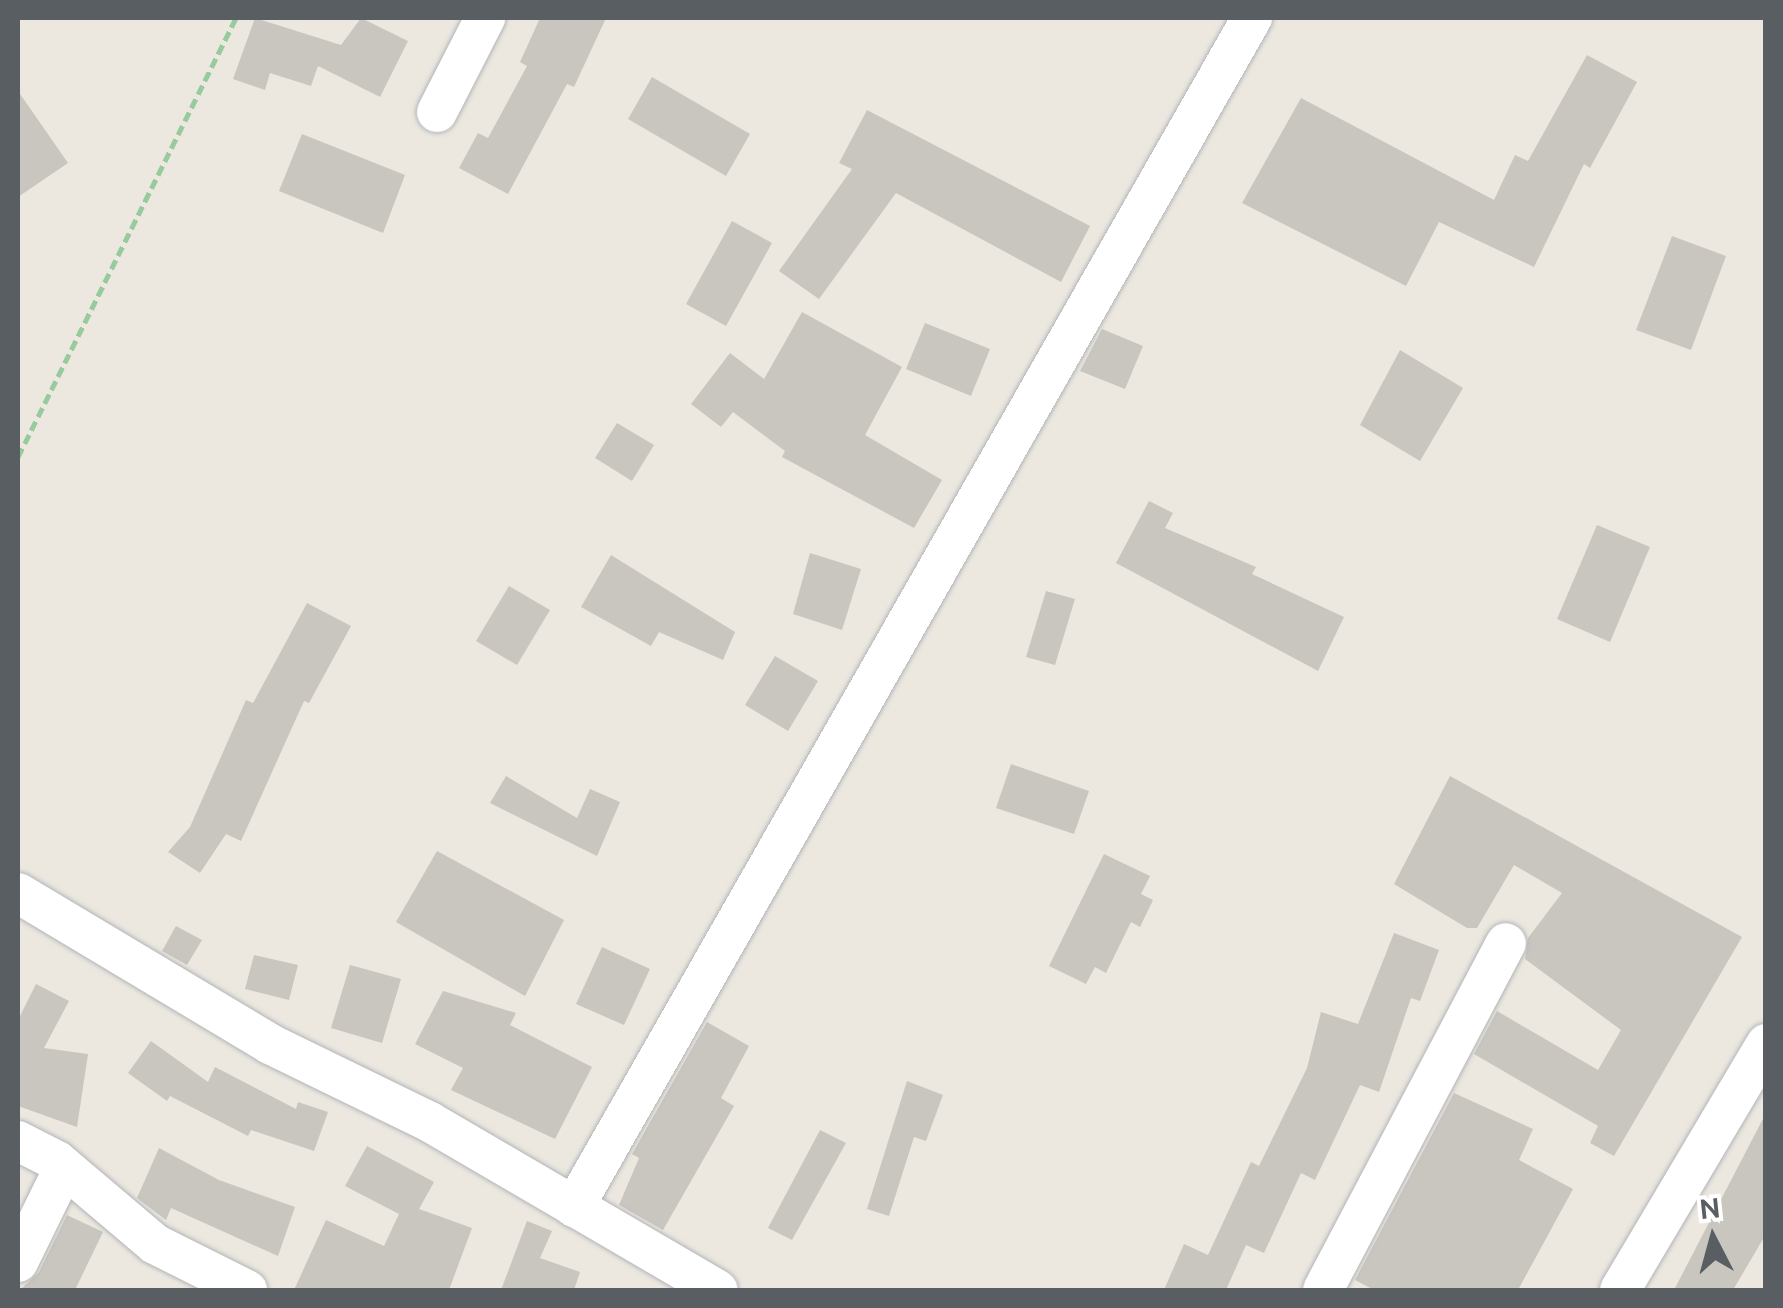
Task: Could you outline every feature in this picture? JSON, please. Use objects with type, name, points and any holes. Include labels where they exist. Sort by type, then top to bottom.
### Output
[{"type":"street","points":[[437,112],[485,18]]},
{"type":"street","points":[[574,1207],[1252,18]]},
{"type":"street","points":[[18,893],[270,1044],[430,1122],[718,1290]]},
{"type":"street","points":[[1324,1290],[1506,943]]},
{"type":"street","points":[[1620,1290],[1766,1044]]},
{"type":"street","points":[[18,1141],[64,1168],[155,1244],[247,1290]]},
{"type":"street","points":[[18,1262],[64,1168]]},
{"type":"path","points":[[18,458],[236,18]]},
{"type":"building","points":[[255,18],[341,45],[361,18],[408,41],[380,97],[318,66],[311,86],[270,73],[265,90],[233,79]]},
{"type":"building","points":[[540,18],[606,18],[574,87],[567,84],[508,194],[459,168],[478,133],[488,138],[527,66],[520,62]]},
{"type":"building","points":[[1587,55],[1637,82],[1590,168],[1584,164],[1534,267],[1439,222],[1406,286],[1242,203],[1301,98],[1494,200],[1515,155],[1528,161]]},
{"type":"building","points":[[652,77],[750,134],[726,176],[628,119]]},
{"type":"building","points":[[18,91],[68,163],[18,197]]},
{"type":"building","points":[[867,110],[1090,226],[1061,282],[896,193],[819,299],[779,271],[852,169],[839,163]]},
{"type":"building","points":[[302,134],[405,175],[383,233],[279,191]]},
{"type":"building","points":[[732,221],[772,243],[726,326],[686,304]]},
{"type":"building","points":[[1672,236],[1726,256],[1691,350],[1636,330]]},
{"type":"building","points":[[802,312],[902,367],[865,435],[942,480],[914,528],[782,457],[785,451],[733,412],[721,427],[691,404],[730,353],[764,379]]},
{"type":"building","points":[[925,323],[990,349],[971,396],[906,369]]},
{"type":"building","points":[[1102,329],[1143,346],[1125,389],[1080,371]]},
{"type":"building","points":[[1400,350],[1463,388],[1420,461],[1360,425]]},
{"type":"building","points":[[617,423],[654,445],[632,481],[595,458]]},
{"type":"building","points":[[1149,501],[1173,513],[1165,528],[1256,567],[1252,574],[1344,617],[1318,671],[1116,563]]},
{"type":"building","points":[[1597,525],[1650,547],[1610,642],[1557,619]]},
{"type":"building","points":[[810,553],[861,569],[842,630],[793,614]]},
{"type":"building","points":[[611,555],[735,632],[723,660],[659,632],[651,646],[581,607]]},
{"type":"building","points":[[509,586],[550,610],[517,665],[476,641]]},
{"type":"building","points":[[1046,591],[1075,599],[1055,665],[1026,657]]},
{"type":"building","points":[[307,603],[351,626],[309,703],[304,701],[241,841],[226,834],[200,873],[168,852],[190,827],[246,700],[253,703]]},
{"type":"building","points":[[775,656],[818,681],[788,731],[745,705]]},
{"type":"building","points":[[1011,764],[1089,791],[1074,834],[996,808]]},
{"type":"building","points":[[506,776],[577,818],[590,789],[620,802],[597,856],[490,803]]},
{"type":"building","points":[[1450,776],[1742,937],[1614,1156],[1590,1143],[1598,1126],[1474,1054],[1497,1011],[1598,1070],[1621,1030],[1525,959],[1528,938],[1562,893],[1514,865],[1477,928],[1467,928],[1394,884]]},
{"type":"building","points":[[437,851],[564,920],[525,996],[396,922]]},
{"type":"building","points":[[1104,854],[1150,876],[1141,894],[1153,900],[1140,927],[1131,922],[1106,973],[1095,967],[1086,984],[1049,966]]},
{"type":"building","points":[[176,926],[202,940],[187,965],[162,951]]},
{"type":"building","points":[[1394,933],[1439,950],[1420,1001],[1411,998],[1379,1092],[1360,1085],[1315,1180],[1301,1173],[1264,1253],[1246,1245],[1226,1290],[1164,1290],[1184,1244],[1208,1255],[1251,1162],[1259,1166],[1307,1068],[1321,1012],[1358,1024]]},
{"type":"building","points":[[602,947],[650,969],[624,1025],[576,1004]]},
{"type":"building","points":[[254,955],[298,965],[289,1000],[245,989]]},
{"type":"building","points":[[350,965],[401,979],[382,1043],[331,1028]]},
{"type":"building","points":[[36,984],[69,1001],[44,1048],[88,1054],[77,1127],[18,1106],[18,1020]]},
{"type":"building","points":[[443,991],[516,1013],[510,1025],[592,1067],[555,1139],[451,1090],[463,1068],[415,1044]]},
{"type":"building","points":[[707,1022],[749,1046],[721,1098],[734,1106],[663,1230],[619,1205],[639,1158],[632,1154]]},
{"type":"building","points":[[151,1041],[208,1082],[215,1067],[296,1109],[298,1102],[328,1112],[314,1151],[251,1130],[248,1136],[170,1096],[167,1101],[128,1073]]},
{"type":"building","points":[[907,1081],[943,1095],[926,1141],[914,1137],[889,1216],[867,1209]]},
{"type":"building","points":[[1454,1093],[1533,1129],[1519,1160],[1573,1189],[1518,1290],[1374,1290],[1355,1280]]},
{"type":"building","points":[[1766,1113],[1766,1234],[1733,1290],[1674,1290]]},
{"type":"building","points":[[820,1130],[846,1143],[792,1240],[768,1228]]},
{"type":"building","points":[[367,1146],[434,1182],[419,1209],[472,1228],[449,1290],[294,1290],[326,1220],[384,1246],[399,1214],[345,1186]]},
{"type":"building","points":[[159,1148],[219,1180],[295,1207],[278,1256],[171,1208],[166,1220],[137,1198]]},
{"type":"building","points":[[67,1215],[103,1232],[75,1290],[20,1290],[39,1272]]},
{"type":"building","points":[[527,1221],[552,1231],[540,1258],[580,1272],[574,1290],[501,1290]]}]
